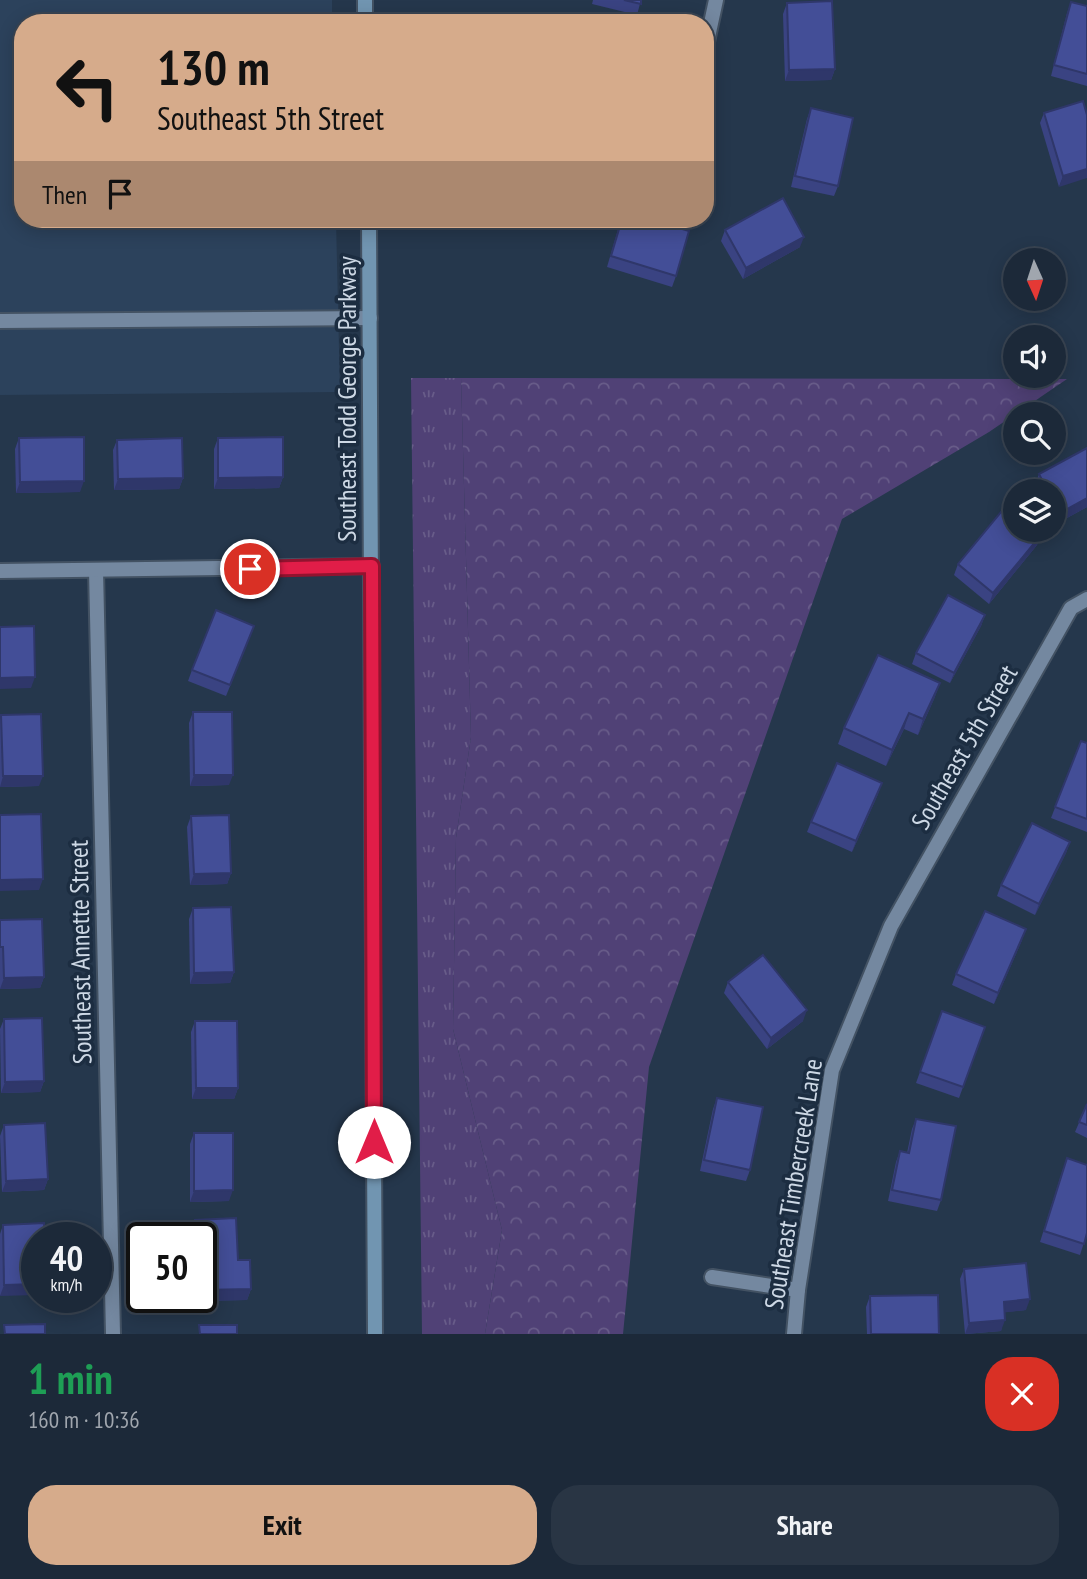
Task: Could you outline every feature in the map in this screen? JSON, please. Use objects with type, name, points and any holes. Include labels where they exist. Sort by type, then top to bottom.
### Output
[{"type":"main road","name":"Southeast Todd George Parkway","points":[[369,228],[374,1334]]},
{"type":"street","points":[[0,321],[370,318]]},
{"type":"street","points":[[0,571],[372,566]]},
{"type":"street","name":"Southeast Annette Street","points":[[96,570],[113,1334]]},
{"type":"street","name":"Southeast 5th Street","points":[[891,926],[1071,608],[1087,599]]},
{"type":"street","name":"Southeast Timbercreek Lane","points":[[794,1334],[798,1290],[832,1070],[891,926]]},
{"type":"street","points":[[712,1277],[798,1290]]},
{"type":"shaded area","points":[[0,0],[332,0],[332,14],[14,14],[14,228],[336,228],[340,392],[0,395]]},
{"type":"green space","points":[[411,378],[461,378],[471,737],[456,838],[453,1029],[502,1230],[485,1334],[422,1334]]},
{"type":"green space","points":[[461,378],[1003,379],[1003,388],[1054,388],[1033,402],[1003,402],[1003,422],[842,519],[649,1067],[623,1334],[485,1334],[502,1230],[453,1029],[456,838],[471,737]]},
{"type":"building","points":[[624,0],[641,0],[641,4]]},
{"type":"building","points":[[832,1],[835,69],[789,70],[787,3]]},
{"type":"building","points":[[1071,2],[1087,6],[1087,74],[1054,65]]},
{"type":"building","points":[[1083,101],[1087,115],[1087,169],[1063,176],[1044,113]]},
{"type":"building","points":[[811,108],[853,118],[838,186],[795,176]]},
{"type":"building","points":[[783,198],[804,237],[746,268],[725,230]]},
{"type":"building","points":[[619,228],[679,228],[689,231],[676,276],[611,256]]},
{"type":"building","points":[[84,437],[84,481],[20,482],[19,438]]},
{"type":"building","points":[[283,437],[283,477],[218,478],[218,438]]},
{"type":"building","points":[[182,438],[183,478],[118,479],[117,440]]},
{"type":"building","points":[[1087,448],[1087,498],[1066,510],[1066,479],[1042,479],[1039,474],[1056,465],[1066,465],[1066,459]]},
{"type":"building","points":[[1003,510],[1003,542],[1035,542],[993,593],[958,564]]},
{"type":"building","points":[[948,595],[985,615],[954,673],[916,653]]},
{"type":"building","points":[[216,610],[254,626],[230,685],[192,670]]},
{"type":"building","points":[[34,626],[35,677],[0,678],[0,627]]},
{"type":"building","points":[[878,655],[940,683],[923,719],[909,713],[892,750],[844,728]]},
{"type":"building","points":[[193,712],[232,712],[233,775],[194,775]]},
{"type":"building","points":[[41,714],[43,776],[3,776],[1,715]]},
{"type":"building","points":[[1081,741],[1087,743],[1087,819],[1055,807]]},
{"type":"building","points":[[837,763],[882,783],[856,841],[811,822]]},
{"type":"building","points":[[41,814],[43,879],[0,880],[0,815]]},
{"type":"building","points":[[229,815],[231,873],[194,874],[191,816]]},
{"type":"building","points":[[1032,823],[1070,842],[1039,904],[1001,885]]},
{"type":"building","points":[[231,907],[234,972],[194,973],[193,908]]},
{"type":"building","points":[[985,911],[1026,929],[998,993],[956,974]]},
{"type":"building","points":[[42,919],[44,977],[4,978],[0,920]]},
{"type":"building","points":[[763,955],[807,1010],[771,1038],[728,982]]},
{"type":"building","points":[[942,1011],[985,1027],[963,1087],[920,1072]]},
{"type":"building","points":[[42,1018],[44,1081],[5,1082],[4,1019]]},
{"type":"building","points":[[195,1021],[237,1021],[238,1088],[196,1088]]},
{"type":"building","points":[[717,1098],[763,1107],[750,1170],[704,1160]]},
{"type":"building","points":[[1087,1104],[1087,1125],[1079,1122]]},
{"type":"building","points":[[916,1119],[956,1126],[941,1200],[892,1190],[900,1151],[909,1153]]},
{"type":"building","points":[[45,1123],[48,1179],[6,1181],[4,1125]]},
{"type":"building","points":[[194,1133],[233,1133],[233,1190],[194,1191]]},
{"type":"building","points":[[1067,1158],[1087,1165],[1087,1233],[1084,1244],[1044,1231]]},
{"type":"building","points":[[236,1218],[238,1260],[250,1260],[251,1289],[217,1290],[217,1222],[195,1220]]},
{"type":"building","points":[[21,1224],[21,1284],[4,1285],[3,1225]]},
{"type":"building","points":[[1026,1263],[1030,1299],[1004,1302],[1005,1320],[969,1323],[964,1269]]},
{"type":"building","points":[[938,1295],[939,1334],[871,1334],[870,1296]]},
{"type":"building","points":[[45,1324],[45,1334],[5,1334],[4,1325]]},
{"type":"building","points":[[199,1325],[237,1325],[237,1334],[200,1334]]},
{"type":"route","points":[[250,569],[372,566],[374,1142]]}]
